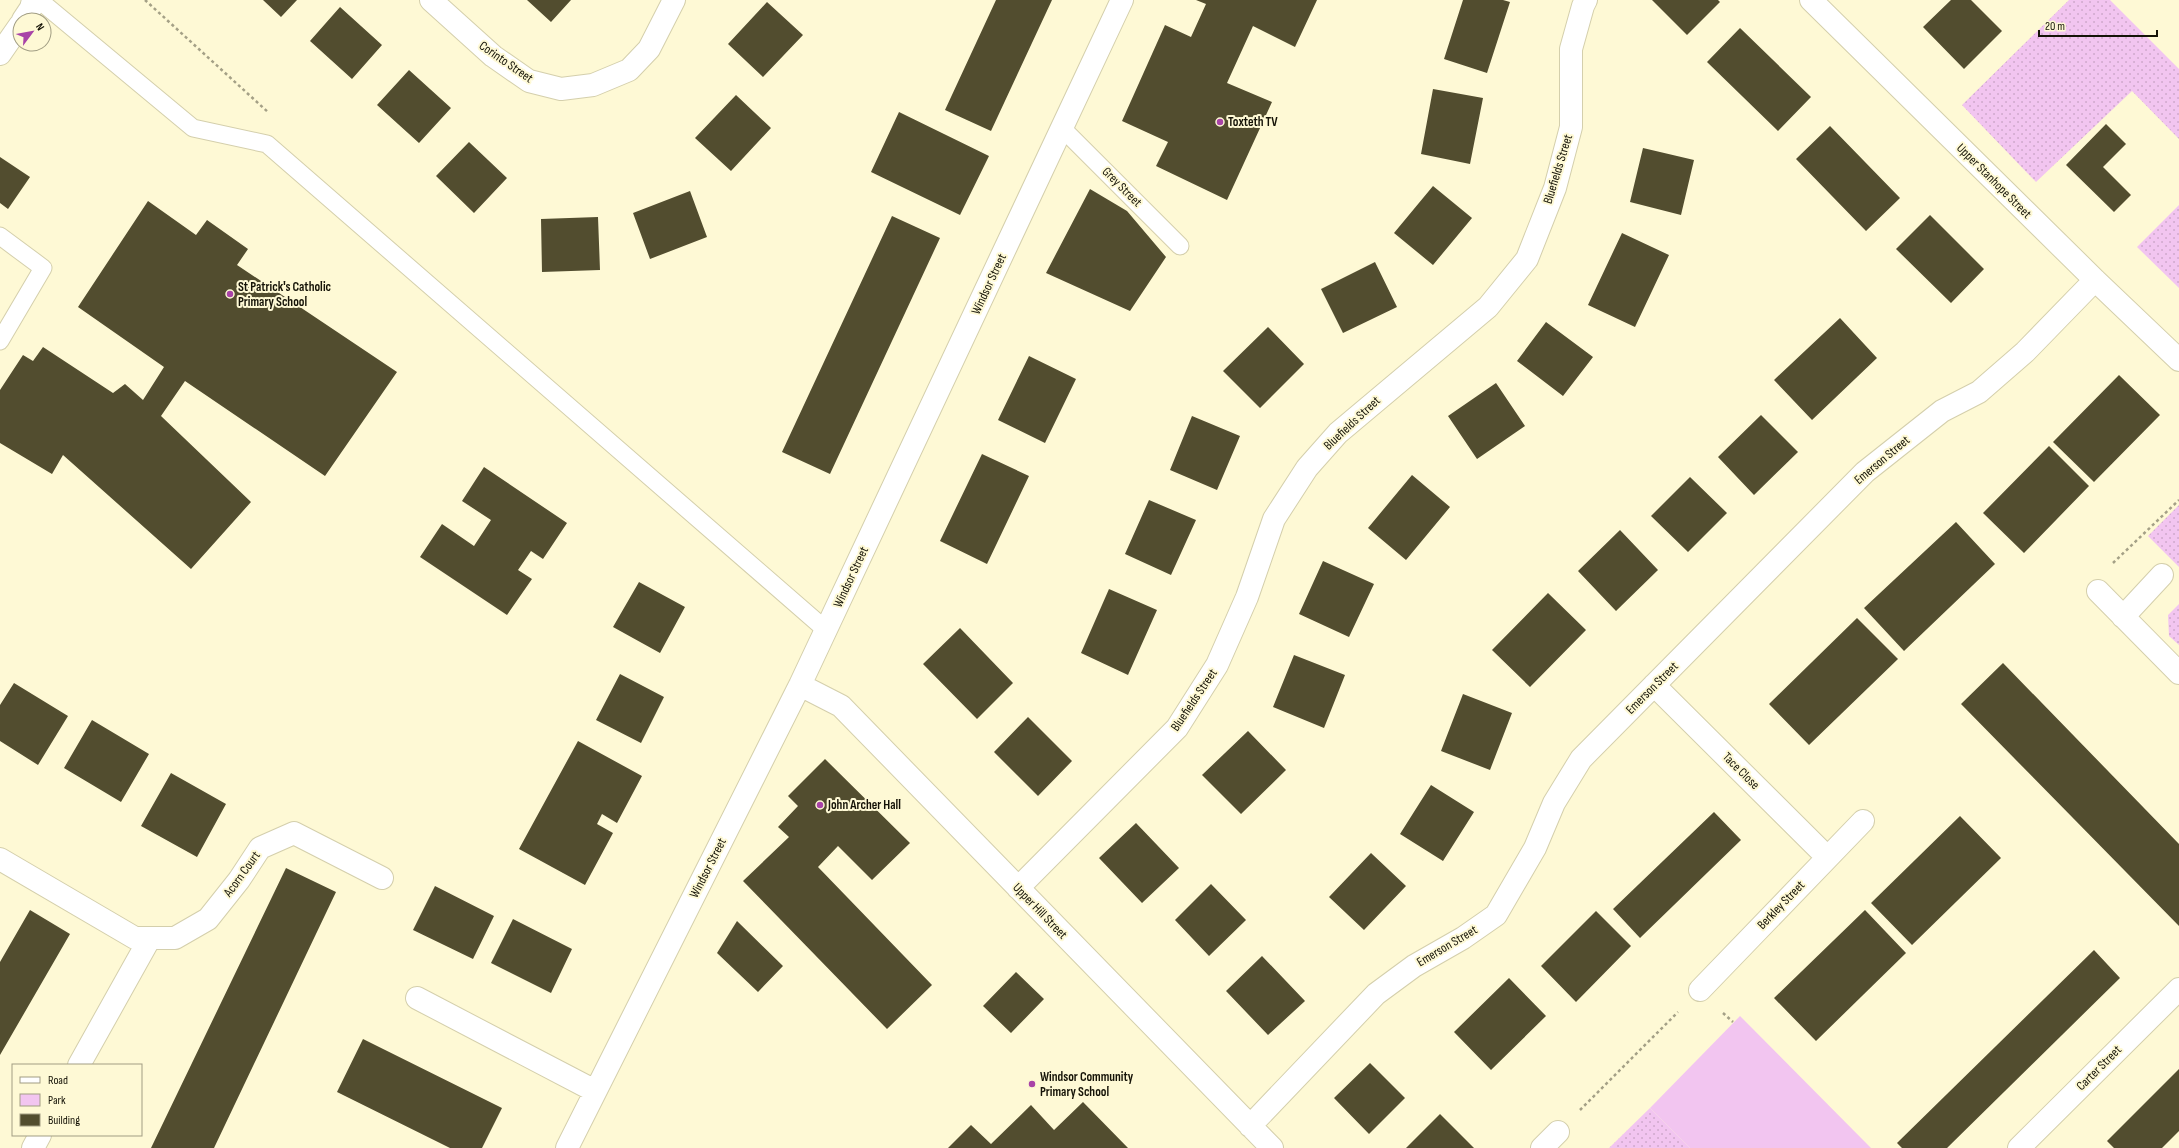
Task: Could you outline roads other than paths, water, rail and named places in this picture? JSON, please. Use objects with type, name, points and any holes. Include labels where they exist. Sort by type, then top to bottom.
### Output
[{"type":"street","points":[[28,12],[33,0]]},
{"type":"street","name":"Corinto Street","points":[[431,0],[493,56],[529,81],[561,88],[593,84],[629,70],[649,49],[674,0]]},
{"type":"street","name":"Windsor Street","points":[[567,1148],[800,685],[1063,129],[1122,0]]},
{"type":"street","name":"Bluefields Street","points":[[1018,888],[1177,728],[1218,665],[1247,597],[1274,519],[1307,468],[1338,433],[1488,307],[1527,259],[1555,188],[1571,127],[1571,49],[1586,0]]},
{"type":"street","name":"Upper Stanhope Street","points":[[1811,0],[2095,280],[2179,360]]},
{"type":"street","points":[[0,54],[12,36]]},
{"type":"street","name":"Emerson Street","points":[[1250,1126],[1376,994],[1414,966],[1463,938],[1496,915],[1534,848],[1554,803],[1581,759],[1865,472],[1942,411],[1979,392],[2025,352],[2095,280]]},
{"type":"street","points":[[2123,617],[2162,576]]},
{"type":"street","points":[[2098,591],[2179,673]]},
{"type":"street","name":"Tace Close","points":[[1654,684],[1827,857]]},
{"type":"street","name":"Upper Hill Street","points":[[800,685],[841,706],[1272,1148]]},
{"type":"street","name":"Berkley Street","points":[[1700,990],[1863,821]]},
{"type":"street","name":"Acorn Court","points":[[0,859],[135,938],[175,938],[208,919],[239,880],[260,848],[294,833],[382,878]]},
{"type":"street","points":[[80,1064],[150,938]]},
{"type":"street","name":"Carter Street","points":[[2019,1148],[2179,989]]},
{"type":"street","points":[[417,998],[595,1091]]},
{"type":"street","points":[[1542,1148],[1558,1132]]},
{"type":"street","points":[[33,1148],[39,1136]]},
{"type":"lane","points":[[38,0],[194,128],[267,144],[826,630]]},
{"type":"lane","name":"Grey Street","points":[[1063,129],[1180,246]]},
{"type":"lane","points":[[0,236],[43,268],[0,342]]},
{"type":"place","name":"Toxteth TV","points":[[1220,122]]},
{"type":"place","name":"St Patrick's Catholic Primary School","points":[[230,294]]},
{"type":"place","name":"John Archer Hall","points":[[820,805]]},
{"type":"place","name":"Windsor Community Primary School","points":[[1032,1084]]}]
